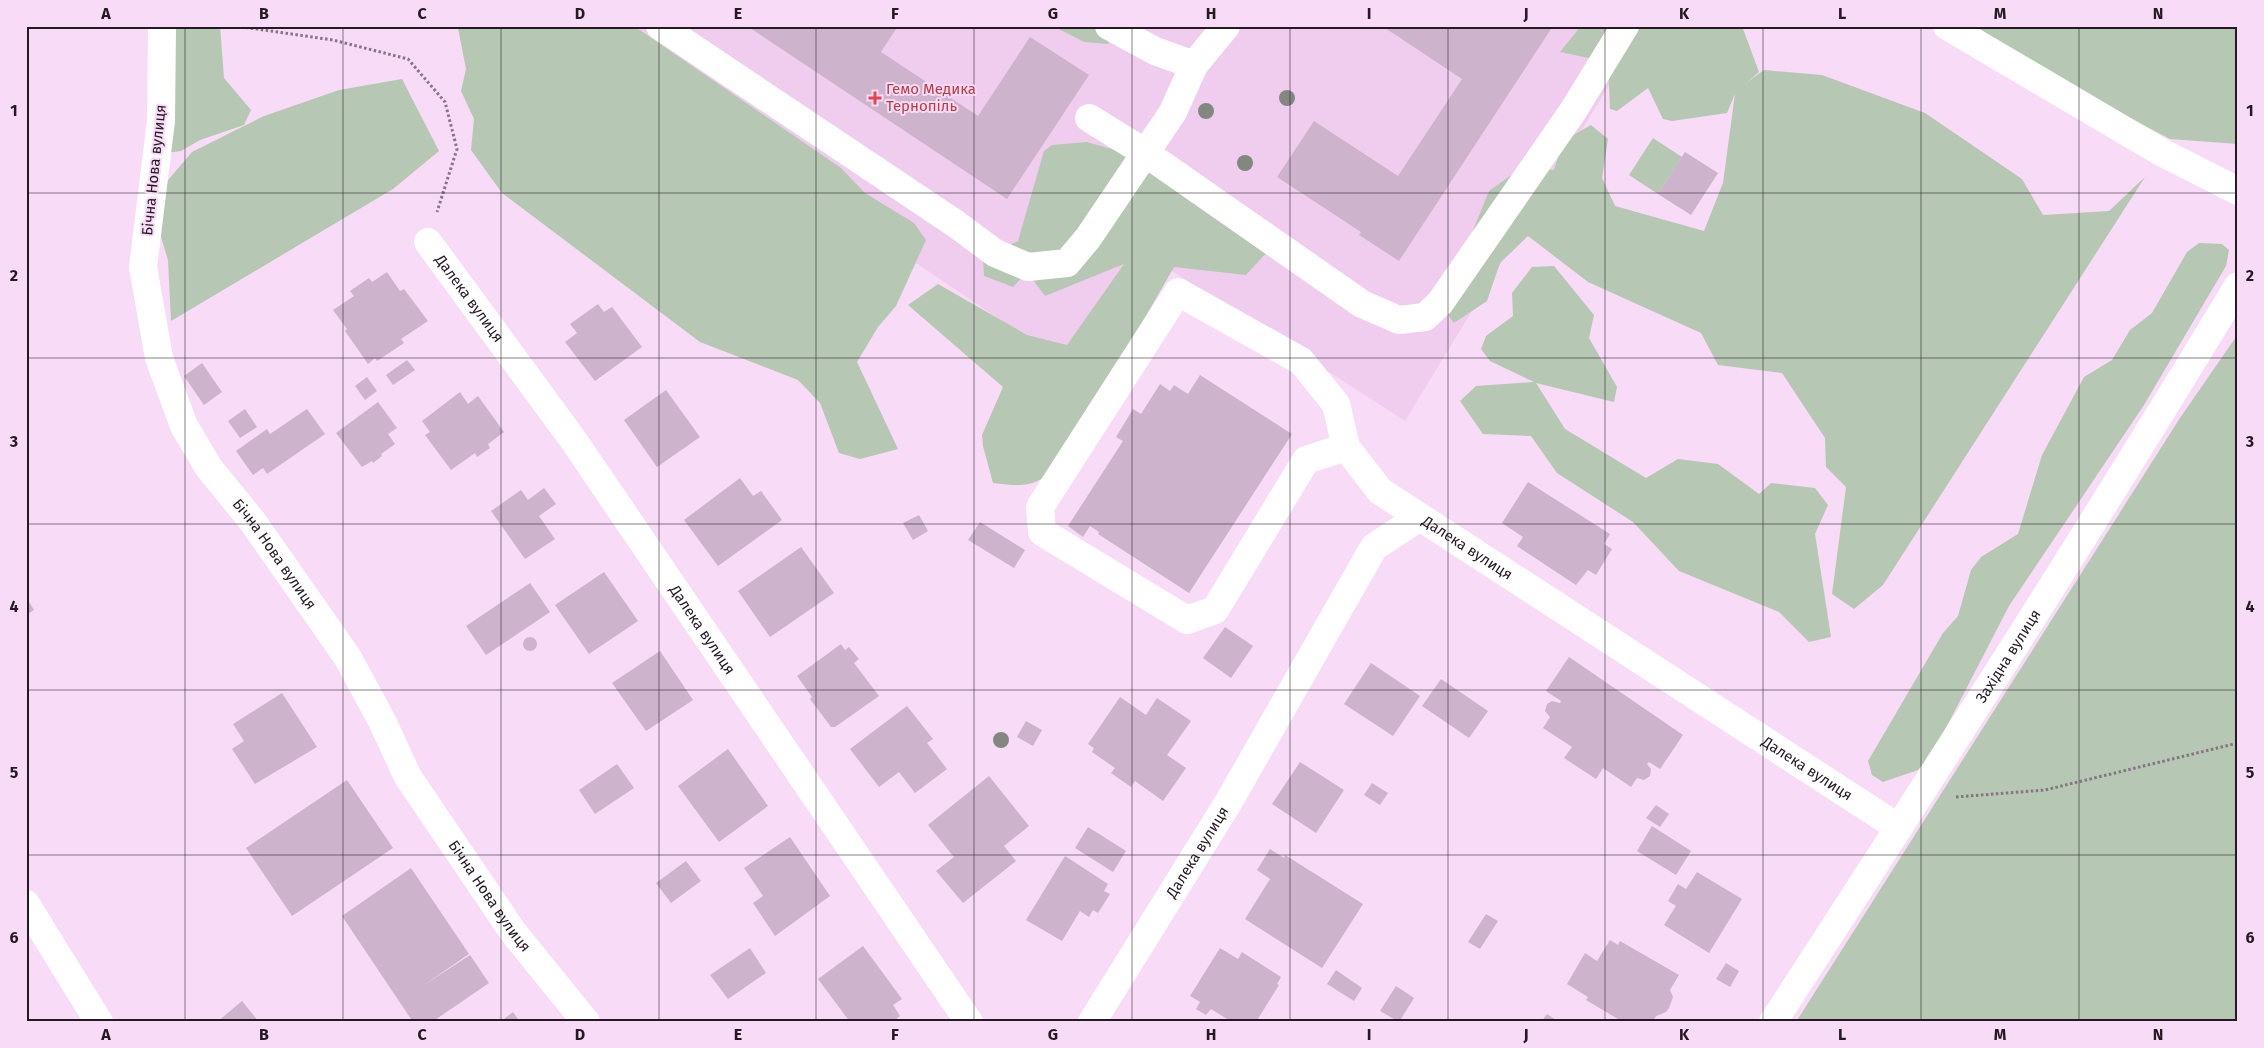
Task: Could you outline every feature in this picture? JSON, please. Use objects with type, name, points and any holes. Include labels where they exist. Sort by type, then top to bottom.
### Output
[{"type":"street","name":"Бічна Нова вулиця","points":[[162,26],[161,121],[143,266],[159,358],[184,426],[209,468],[253,522],[348,658],[382,721],[408,777],[513,932],[586,1022]]},
{"type":"street","points":[[660,26],[948,219],[995,253],[1028,267],[1067,263],[1088,238],[1144,152],[1173,112],[1194,65],[1226,26]]},
{"type":"street","points":[[1109,26],[1154,51],[1194,65]]},
{"type":"street","points":[[1088,118],[1144,152],[1362,304],[1399,320],[1425,317],[1440,303],[1573,110],[1624,26]]},
{"type":"street","points":[[1947,26],[2161,152],[2238,191]]},
{"type":"street","name":"Далека вулиця","points":[[428,242],[574,441],[969,1022]]},
{"type":"street","name":"Західна вулиця","points":[[1773,1022],[1899,828],[2158,418],[2238,286]]},
{"type":"street","points":[[1346,447],[1306,460],[1216,610],[1188,620],[1042,532],[1040,507],[1178,292],[1301,361],[1336,404],[1346,447],[1380,490],[1420,517]]},
{"type":"street","name":"Далека вулиця","points":[[1092,1022],[1228,803],[1374,547],[1420,517],[1899,828]]},
{"type":"street","points":[[26,904],[99,1022]]},
{"type":"path","points":[[236,26],[333,40],[408,59],[445,102],[457,149],[428,242]]},
{"type":"path","points":[[1916,800],[2045,790],[2238,743]]},
{"type":"shaded area","points":[[564,26],[1645,26],[1405,421],[1155,260],[1075,370]]},
{"type":"green space","points":[[171,26],[220,26],[224,78],[251,110],[244,125],[200,140],[181,151],[165,153]]},
{"type":"green space","points":[[461,26],[634,26],[841,168],[865,193],[914,223],[926,240],[896,306],[878,327],[857,362],[898,449],[860,459],[839,453],[820,403],[798,380],[700,342],[502,193],[471,150],[474,119],[461,91],[466,69],[458,28]]},
{"type":"green space","points":[[1053,26],[1118,26],[1108,44],[1084,42]]},
{"type":"green space","points":[[1581,26],[1742,26],[1759,72],[1746,83],[1764,70],[1822,75],[1925,113],[2022,179],[2043,215],[2109,211],[2145,177],[1883,585],[1854,609],[1832,594],[1846,487],[1826,467],[1825,438],[1782,373],[1718,365],[1701,333],[1588,282],[1528,236],[1500,263],[1487,301],[1454,323],[1442,307],[1489,191],[1524,166],[1554,170],[1563,141],[1591,125],[1608,139],[1602,178],[1615,206],[1704,231],[1723,183],[1735,94],[1727,113],[1672,121],[1663,119],[1648,88],[1617,111],[1610,109],[1608,62],[1560,52]]},
{"type":"green space","points":[[1963,26],[2238,26],[2238,144],[2170,139],[2003,51]]},
{"type":"green space","points":[[402,79],[439,151],[393,189],[171,321],[168,260],[160,234],[163,186],[192,152],[264,116],[339,90]]},
{"type":"green space","points":[[1653,138],[1682,157],[1658,194],[1629,175]]},
{"type":"green space","points":[[1087,142],[1192,172],[1268,251],[1246,275],[1174,267],[1060,466],[1043,478],[1029,484],[993,483],[982,435],[1003,387],[908,305],[938,284],[1027,335],[1067,345],[1124,264],[1045,296],[1027,272],[1013,287],[984,276],[983,257],[1018,241],[1044,151],[1052,145]]},
{"type":"green space","points":[[2199,243],[2222,244],[2229,250],[2226,266],[2144,405],[2009,606],[1933,753],[1918,770],[1883,782],[1872,775],[1868,761],[1943,633],[1958,616],[1971,570],[1981,557],[2018,534],[2042,455],[2084,377],[2112,360],[2130,330],[2152,313],[2187,252]]},
{"type":"green space","points":[[1554,266],[1594,315],[1589,338],[1617,387],[1614,402],[1536,383],[1565,429],[1646,478],[1678,459],[1718,464],[1759,494],[1771,483],[1815,488],[1828,505],[1815,534],[1831,637],[1809,642],[1779,612],[1679,571],[1633,522],[1557,473],[1531,436],[1483,434],[1460,401],[1476,386],[1534,382],[1490,361],[1481,349],[1486,336],[1513,316],[1512,293],[1532,267]]},
{"type":"green space","points":[[2238,334],[2238,1022],[1796,1022],[2180,418]]},
{"type":"building","points":[[747,26],[898,26],[881,52],[978,116],[1030,37],[1089,75],[1007,199]]},
{"type":"building","points":[[1382,26],[1553,26],[1399,261],[1359,235],[1361,232],[1277,177],[1314,121],[1398,176],[1462,79]]},
{"type":"building","points":[[1685,152],[1718,173],[1691,215],[1658,194]]},
{"type":"building","points":[[387,272],[400,291],[404,289],[428,321],[401,339],[404,343],[377,361],[375,358],[368,364],[333,310],[354,296],[350,291],[369,278],[372,282]]},
{"type":"building","points":[[598,304],[604,312],[612,307],[642,347],[595,381],[565,342],[577,333],[570,324]]},
{"type":"building","points":[[407,360],[415,370],[393,385],[386,375]]},
{"type":"building","points":[[202,363],[222,392],[204,405],[184,376]]},
{"type":"building","points":[[1200,375],[1292,434],[1189,593],[1098,534],[1099,532],[1090,526],[1083,537],[1068,526],[1123,441],[1116,437],[1133,409],[1141,414],[1160,384],[1170,391],[1174,385],[1188,394]]},
{"type":"building","points":[[367,377],[377,391],[365,400],[355,386]]},
{"type":"building","points":[[666,390],[700,437],[657,467],[624,420]]},
{"type":"building","points":[[460,392],[468,404],[478,396],[504,432],[488,444],[490,448],[477,457],[475,453],[451,470],[425,435],[430,432],[422,421]]},
{"type":"building","points":[[378,402],[397,428],[388,434],[395,444],[381,454],[382,456],[373,463],[372,461],[362,467],[336,433]]},
{"type":"building","points":[[245,409],[257,427],[240,438],[228,421]]},
{"type":"building","points":[[307,409],[325,434],[267,474],[263,468],[253,475],[236,451],[267,429],[270,434]]},
{"type":"building","points":[[740,478],[753,496],[761,491],[782,520],[718,566],[684,520]]},
{"type":"building","points":[[1528,482],[1610,534],[1604,544],[1612,549],[1596,575],[1588,570],[1576,585],[1517,546],[1523,537],[1502,523]]},
{"type":"building","points":[[544,488],[556,504],[539,516],[555,539],[525,559],[491,511],[521,490],[528,500]]},
{"type":"building","points":[[919,515],[928,531],[913,540],[903,523]]},
{"type":"building","points":[[980,522],[1025,550],[1014,568],[968,540]]},
{"type":"building","points":[[801,547],[834,593],[770,637],[738,591]]},
{"type":"building","points":[[604,572],[638,621],[589,654],[555,605]]},
{"type":"building","points":[[530,583],[550,612],[486,655],[466,626]]},
{"type":"building","points":[[26,597],[34,610],[26,615]]},
{"type":"building","points":[[1225,627],[1253,646],[1231,678],[1203,658]]},
{"type":"building","points":[[530,637],[535,639],[537,644],[535,649],[530,651],[525,649],[523,644],[525,639]]},
{"type":"building","points":[[841,644],[845,650],[849,647],[859,659],[854,663],[879,696],[835,727],[831,727],[810,699],[812,697],[797,676]]},
{"type":"building","points":[[660,651],[693,700],[646,731],[612,683]]},
{"type":"building","points":[[1569,657],[1683,735],[1660,769],[1649,762],[1647,764],[1651,769],[1650,776],[1644,780],[1637,778],[1631,787],[1603,768],[1596,779],[1564,758],[1572,747],[1543,728],[1550,717],[1545,711],[1547,704],[1552,701],[1560,703],[1561,701],[1546,691]]},
{"type":"building","points":[[1371,663],[1420,696],[1393,736],[1344,704]]},
{"type":"building","points":[[1441,679],[1488,711],[1469,738],[1422,706]]},
{"type":"building","points":[[282,693],[317,747],[255,784],[232,749],[244,741],[233,724]]},
{"type":"building","points":[[1120,697],[1146,715],[1157,698],[1191,721],[1167,755],[1186,768],[1163,801],[1135,781],[1131,787],[1111,773],[1115,768],[1092,752],[1094,748],[1088,744]]},
{"type":"building","points":[[907,706],[933,739],[927,743],[947,769],[915,793],[899,772],[879,787],[850,749]]},
{"type":"building","points":[[1026,721],[1042,730],[1033,746],[1017,737]]},
{"type":"building","points":[[728,749],[768,806],[719,842],[678,786]]},
{"type":"building","points":[[1300,762],[1344,790],[1316,833],[1272,804]]},
{"type":"building","points":[[617,764],[634,788],[595,814],[579,790]]},
{"type":"building","points":[[989,776],[1029,826],[1004,846],[1016,861],[963,903],[936,871],[954,857],[928,825]]},
{"type":"building","points":[[347,780],[393,848],[292,916],[246,848]]},
{"type":"building","points":[[1372,783],[1388,793],[1380,805],[1364,795]]},
{"type":"building","points":[[1656,805],[1669,814],[1660,827],[1646,818]]},
{"type":"building","points":[[1652,826],[1691,851],[1676,875],[1637,851]]},
{"type":"building","points":[[1088,827],[1126,851],[1113,872],[1075,848]]},
{"type":"building","points":[[790,837],[830,896],[775,936],[753,903],[763,896],[744,868]]},
{"type":"building","points":[[1270,849],[1284,858],[1285,855],[1363,904],[1322,968],[1245,919],[1270,879],[1257,870]]},
{"type":"building","points":[[1065,856],[1108,884],[1104,891],[1110,894],[1098,913],[1093,910],[1089,917],[1080,911],[1062,941],[1026,920]]},
{"type":"building","points":[[686,861],[701,881],[671,903],[656,883]]},
{"type":"building","points":[[411,868],[469,954],[421,987],[470,955],[489,983],[432,1022],[413,1022],[342,916]]},
{"type":"building","points":[[1697,872],[1742,899],[1709,953],[1664,925],[1676,906],[1668,901],[1678,884],[1686,889]]},
{"type":"building","points":[[1486,914],[1498,921],[1480,949],[1468,942]]},
{"type":"building","points":[[1610,940],[1618,945],[1620,941],[1679,975],[1670,990],[1673,997],[1669,1008],[1666,1012],[1656,1016],[1652,1022],[1623,1022],[1586,1000],[1588,997],[1567,984],[1585,953],[1597,961]]},
{"type":"building","points":[[863,946],[902,999],[893,1005],[900,1016],[892,1022],[850,1022],[818,979]]},
{"type":"building","points":[[750,948],[766,973],[728,999],[710,975]]},
{"type":"building","points":[[1220,948],[1238,959],[1242,952],[1281,977],[1277,984],[1279,985],[1256,1022],[1232,1022],[1211,1009],[1206,1015],[1196,1009],[1200,1002],[1190,996]]},
{"type":"building","points":[[1726,963],[1739,971],[1730,987],[1716,979]]},
{"type":"building","points":[[1336,970],[1362,988],[1354,1001],[1327,984]]},
{"type":"building","points":[[1396,986],[1414,998],[1399,1022],[1380,1011]]},
{"type":"building","points":[[242,1001],[259,1022],[217,1022]]},
{"type":"building","points":[[513,1012],[520,1022],[500,1022]]},
{"type":"building","points":[[1547,1014],[1559,1022],[1541,1022]]},
{"type":"place","name":"Гемо Медика Тернопіль","points":[[875,98]]}]
